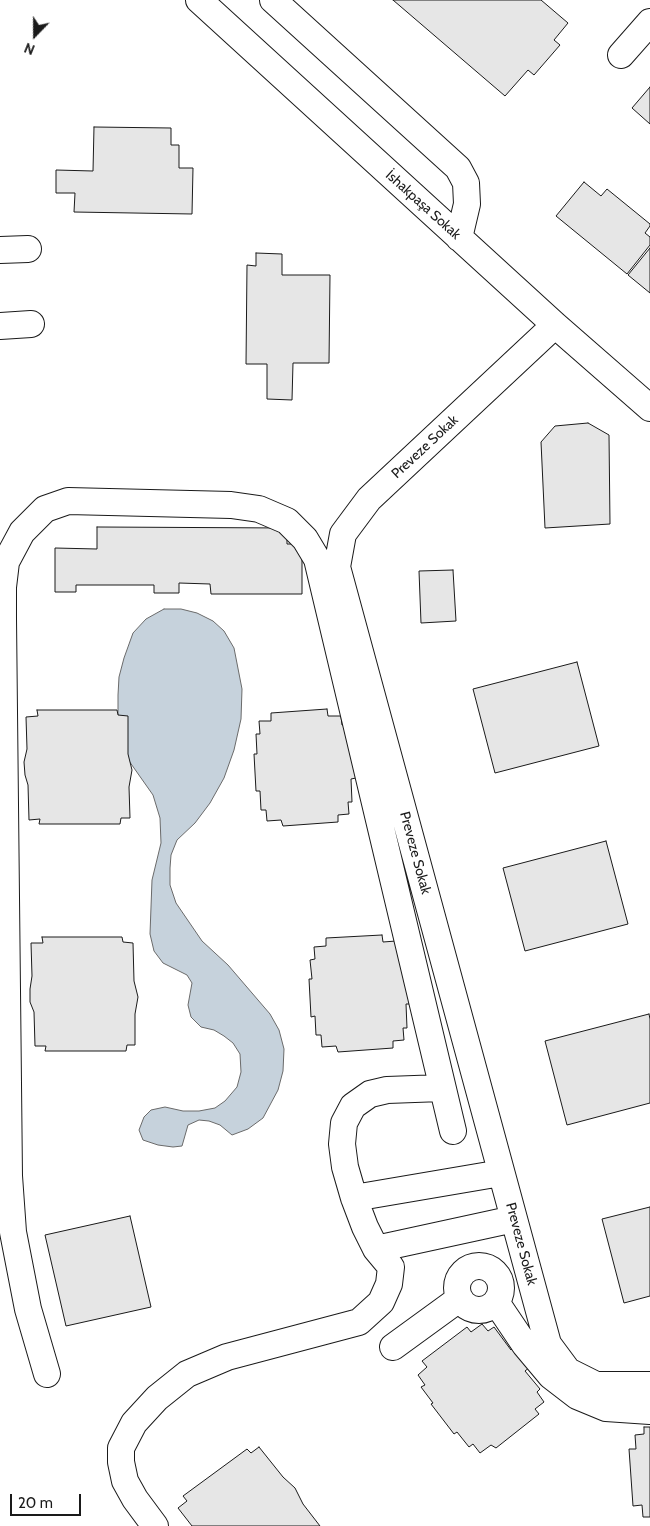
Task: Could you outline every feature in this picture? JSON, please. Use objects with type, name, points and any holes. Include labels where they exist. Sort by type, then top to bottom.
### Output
[{"type":"street","name":"İshakpaşa Sokak","points":[[199,0],[555,325],[650,408]]},
{"type":"street","points":[[273,0],[458,168],[466,183],[467,204],[459,238]]},
{"type":"street","points":[[621,55],[650,22]]},
{"type":"street","points":[[0,250],[28,249]]},
{"type":"street","points":[[0,326],[31,324]]},
{"type":"street","name":"Preveze Sokak","points":[[555,325],[369,499],[343,534],[337,567],[548,1344],[568,1371],[596,1385],[650,1385]]},
{"type":"street","points":[[47,1374],[28,1309],[13,1232],[9,1176],[3,959],[3,587],[6,562],[22,532],[45,509],[68,501],[231,505],[259,509],[288,521],[305,539],[316,559],[452,1131]]},
{"type":"street","points":[[154,1526],[125,1481],[121,1462],[122,1448],[134,1424],[157,1398],[188,1374],[227,1357],[359,1322],[381,1302],[389,1284],[391,1268],[376,1249],[364,1226],[354,1198],[345,1167],[342,1144],[344,1123],[353,1106],[370,1094],[387,1090],[442,1088]]},
{"type":"street","points":[[354,1198],[501,1173]]},
{"type":"street","points":[[376,1249],[514,1219]]},
{"type":"street","points":[[477,1266],[485,1267],[496,1275],[500,1282],[500,1296],[491,1307],[484,1310],[470,1309],[459,1299],[457,1285],[459,1278],[470,1268],[477,1266]]},
{"type":"street","points":[[393,1347],[459,1299]]},
{"type":"street","points":[[496,1302],[525,1345],[551,1376],[577,1396],[606,1408],[650,1411]]},
{"type":"shaded area","points":[[164,609],[181,609],[197,613],[213,621],[224,631],[234,648],[242,689],[241,719],[234,750],[224,778],[210,803],[195,823],[177,840],[171,855],[170,885],[176,903],[202,941],[228,965],[270,1014],[279,1030],[284,1049],[283,1071],[278,1090],[263,1118],[248,1129],[232,1135],[220,1125],[199,1120],[188,1125],[182,1146],[173,1147],[143,1140],[139,1130],[144,1117],[151,1110],[165,1107],[183,1111],[215,1108],[225,1101],[237,1087],[241,1072],[240,1054],[233,1043],[214,1030],[201,1027],[191,1017],[188,1005],[192,983],[187,975],[163,963],[154,951],[150,934],[152,880],[161,843],[160,818],[153,795],[122,751],[118,726],[118,695],[119,677],[133,633],[146,619]]},
{"type":"building","points":[[393,0],[541,0],[568,23],[554,40],[560,45],[534,75],[528,70],[505,96]]},
{"type":"building","points":[[650,87],[650,124],[632,108]]},
{"type":"building","points":[[94,127],[171,128],[171,145],[179,145],[179,168],[193,168],[192,214],[74,212],[75,193],[56,193],[56,170],[93,171]]},
{"type":"building","points":[[584,182],[601,196],[607,189],[650,224],[645,233],[650,237],[650,245],[627,274],[556,216]]},
{"type":"building","points":[[650,248],[650,293],[628,275]]},
{"type":"building","points":[[256,253],[282,254],[282,275],[330,275],[329,363],[293,363],[292,400],[267,399],[267,364],[246,364],[247,265],[256,266]]},
{"type":"building","points":[[588,423],[609,435],[610,524],[545,528],[541,442],[555,426]]},
{"type":"building","points":[[97,527],[287,528],[287,544],[302,544],[302,594],[211,594],[210,584],[179,583],[179,593],[154,593],[154,585],[76,585],[76,592],[55,592],[55,548],[97,549]]},
{"type":"building","points":[[453,570],[456,621],[421,623],[419,571]]},
{"type":"building","points":[[577,662],[599,746],[495,773],[473,689]]},
{"type":"building","points":[[327,709],[328,716],[341,716],[342,725],[349,725],[356,778],[351,779],[352,802],[348,802],[349,814],[338,815],[338,822],[283,826],[281,820],[267,821],[266,810],[261,810],[260,791],[256,791],[254,754],[257,754],[256,734],[260,734],[259,721],[271,721],[271,713]]},
{"type":"building","points":[[37,710],[117,710],[118,715],[128,716],[128,754],[132,770],[129,787],[130,818],[121,818],[120,824],[39,824],[40,819],[29,820],[28,785],[24,762],[27,749],[26,717],[38,716]]},
{"type":"building","points":[[606,841],[628,924],[525,951],[503,868]]},
{"type":"building","points":[[382,935],[383,942],[396,941],[412,1004],[406,1004],[407,1028],[403,1028],[404,1040],[393,1041],[393,1048],[338,1052],[336,1046],[322,1047],[321,1035],[316,1035],[315,1016],[311,1017],[309,979],[312,979],[310,960],[315,959],[314,947],[326,946],[326,938]]},
{"type":"building","points":[[42,937],[122,937],[123,942],[133,943],[134,981],[138,997],[135,1014],[135,1045],[127,1045],[126,1051],[45,1051],[46,1046],[35,1046],[34,1012],[30,1002],[32,976],[31,943],[43,943]]},
{"type":"building","points":[[649,1014],[650,1103],[567,1125],[545,1041]]},
{"type":"building","points":[[650,1207],[650,1296],[624,1303],[602,1219]]},
{"type":"building","points":[[130,1216],[151,1307],[66,1326],[45,1235]]},
{"type":"building","points":[[482,1324],[488,1331],[494,1327],[511,1350],[514,1347],[530,1367],[525,1371],[540,1389],[537,1392],[544,1402],[535,1409],[539,1414],[496,1448],[491,1445],[480,1453],[473,1444],[469,1447],[457,1432],[454,1434],[431,1404],[433,1403],[421,1387],[425,1385],[418,1375],[427,1367],[422,1361],[467,1327],[471,1332]]},
{"type":"building","points":[[644,1427],[650,1427],[650,1517],[643,1517],[642,1505],[633,1506],[629,1449],[636,1449],[635,1435],[644,1434]]},
{"type":"building","points":[[259,1447],[283,1477],[295,1488],[303,1504],[320,1526],[192,1526],[178,1508],[187,1501],[183,1496],[247,1449],[251,1453]]}]
